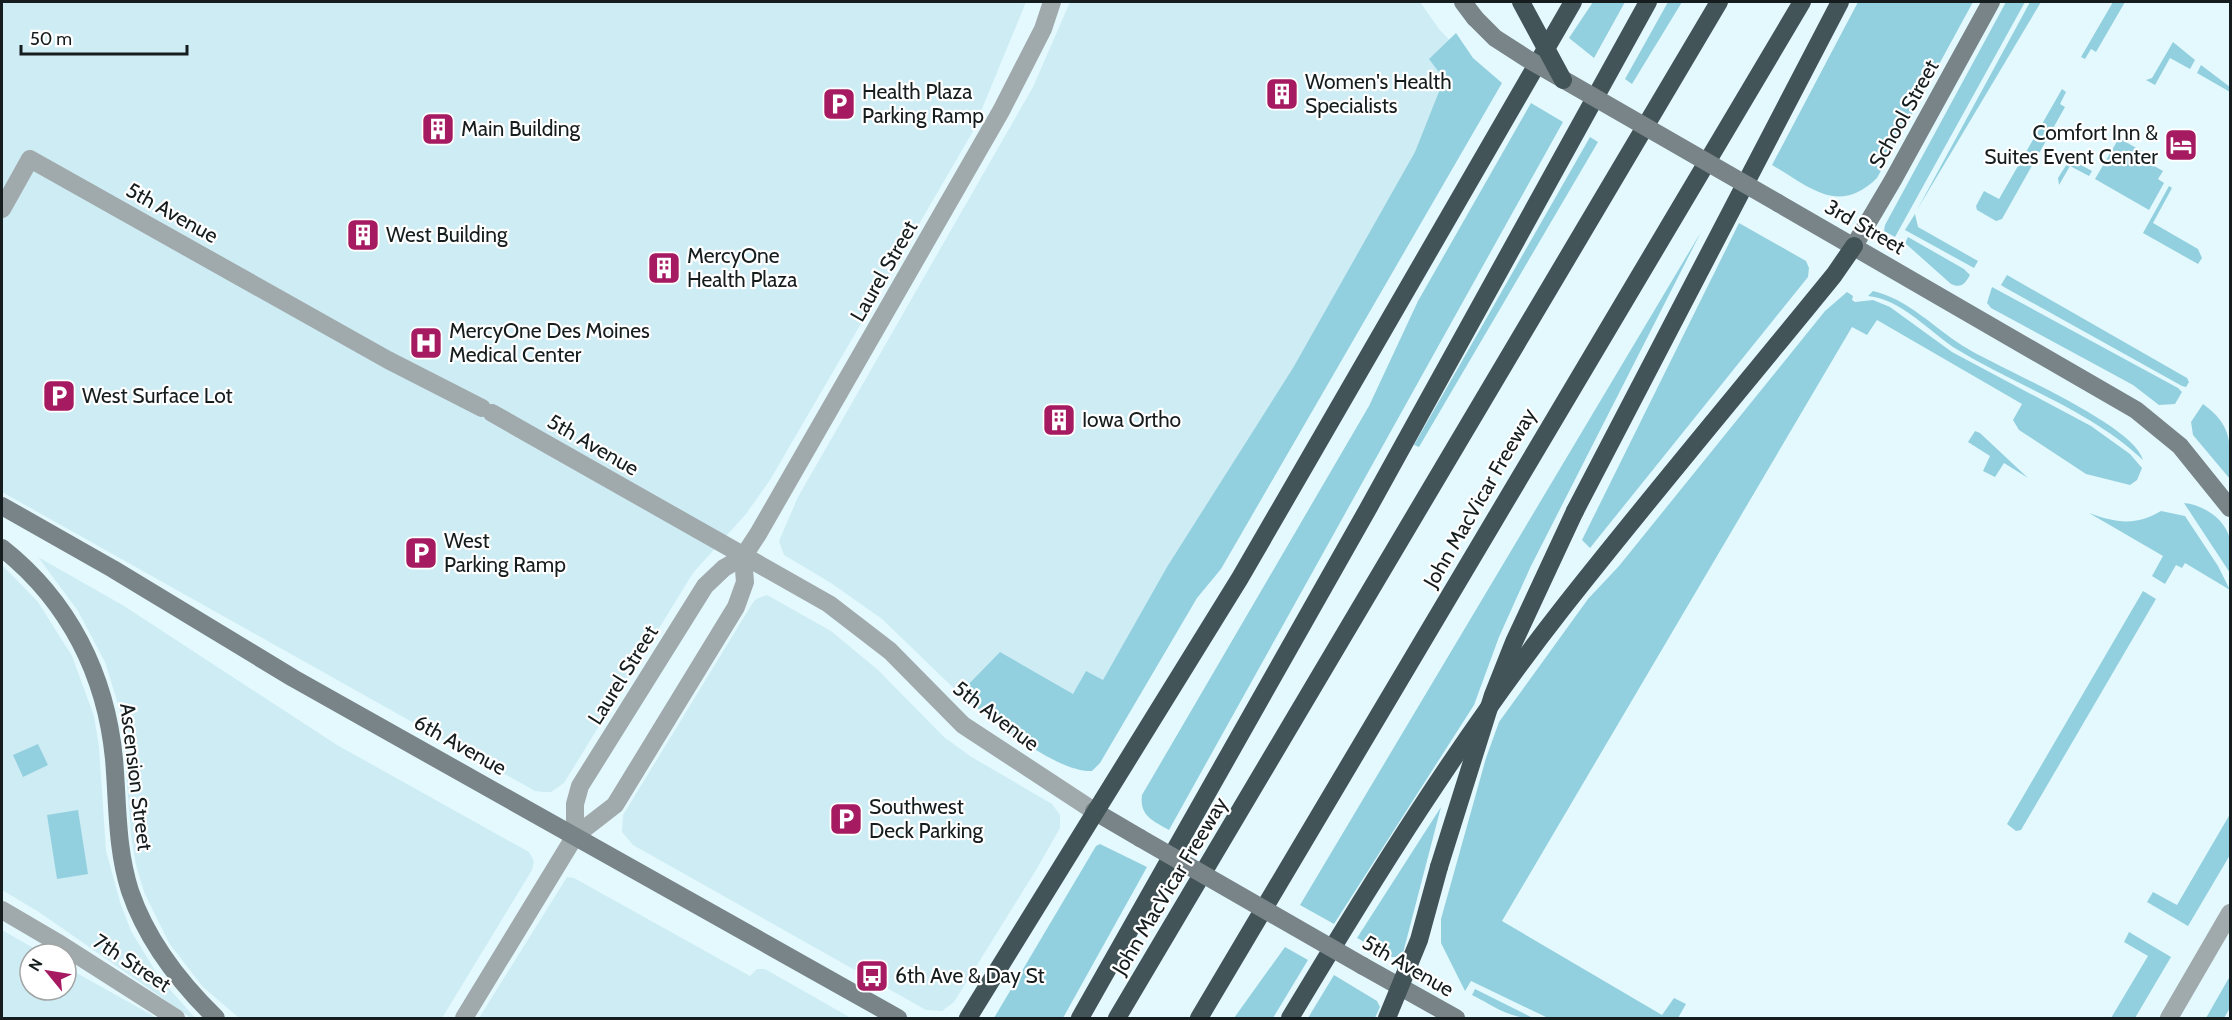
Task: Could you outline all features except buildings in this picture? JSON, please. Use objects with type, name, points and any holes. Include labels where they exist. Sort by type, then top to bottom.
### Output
[{"type":"highway","points":[[1521,2],[1563,80]]},
{"type":"highway","points":[[968,1018],[1240,578],[1573,2]]},
{"type":"highway","points":[[1080,1018],[1369,507],[1648,2]]},
{"type":"highway","name":"John MacVicar Freeway","points":[[1117,1018],[1719,2]]},
{"type":"highway","name":"John MacVicar Freeway","points":[[1199,1018],[1802,2]]},
{"type":"highway","points":[[1387,1018],[1419,940],[1474,750],[1501,674],[1546,570],[1840,2]]},
{"type":"highway","points":[[1290,1018],[1363,896],[1445,773],[1561,611],[1819,294],[1854,246]]},
{"type":"main road","name":"3rd Street","points":[[1463,2],[1474,18],[1495,38],[1563,80],[2136,410],[2187,453],[2230,508]]},
{"type":"main road","name":"School Street","points":[[1854,246],[1991,2]]},
{"type":"main road","name":"6th Avenue","points":[[2,506],[113,569],[293,678],[898,1018]]},
{"type":"main road","name":"Ascension Street","points":[[2,548],[49,592],[72,625],[90,661],[106,711],[114,759],[115,812],[130,891],[146,928],[167,963],[191,994],[216,1018]]},
{"type":"main road","name":"5th Avenue","points":[[1094,811],[1456,1018]]},
{"type":"street","name":"Laurel Street","points":[[575,836],[575,804],[580,786],[705,586],[724,568],[743,557],[1001,111],[1043,29],[1052,2]]},
{"type":"street","name":"5th Avenue","points":[[2,209],[30,159],[388,360],[487,411],[849,618],[890,651],[963,725],[1094,811]]},
{"type":"street","points":[[464,1018],[575,836],[615,805],[736,607],[745,582],[743,557]]},
{"type":"street","name":"7th Street","points":[[2,910],[176,1018]]},
{"type":"street","points":[[2169,1018],[2230,913]]},
{"type":"shaded area","name":"MercyOne Des Moines Medical Center","points":[[2,2],[1026,2],[972,133],[770,480],[746,514],[693,573],[564,783],[551,792],[543,792],[535,791],[2,492]]},
{"type":"shaded area","points":[[1070,2],[1420,2],[1439,29],[1472,64],[1142,658],[1073,769],[1011,733],[970,704],[882,619],[831,583],[784,555],[779,541],[798,497],[1033,87]]},
{"type":"shaded area","points":[[1593,2],[1625,2],[1594,58],[1569,38]]},
{"type":"shaded area","points":[[1668,2],[1682,2],[1632,84],[1625,79]]},
{"type":"shaded area","points":[[1858,2],[1973,2],[1877,178],[1863,189],[1849,195],[1837,196],[1812,189],[1772,165]]},
{"type":"shaded area","points":[[2006,2],[2025,2],[1895,237],[1884,231],[1885,225]]},
{"type":"shaded area","points":[[2030,2],[2041,2],[1917,210]]},
{"type":"shaded area","points":[[2113,2],[2125,2],[2096,52],[2091,49],[2085,59],[2081,57]]},
{"type":"shaded area","points":[[1456,33],[1473,58],[1502,83],[1221,569],[1197,598],[1100,763],[1092,771],[1078,769],[1044,755],[966,699],[964,689],[1000,652],[1073,694],[1086,671],[1103,680],[1167,567],[1293,368],[1415,152],[1444,79],[1429,59]]},
{"type":"shaded area","points":[[2173,42],[2195,60],[2190,69],[2170,58],[2155,85],[2146,80],[2152,78]]},
{"type":"shaded area","points":[[2201,65],[2230,87],[2230,92],[2197,73]]},
{"type":"shaded area","points":[[2062,89],[2066,92],[2060,104],[2065,107],[2002,219],[1996,221],[1977,210],[1976,206],[1984,191],[1999,199]]},
{"type":"shaded area","points":[[1531,103],[1563,122],[1169,830],[1153,821],[1145,813],[1142,795],[1369,406],[1418,301]]},
{"type":"shaded area","points":[[1590,137],[1598,142],[1419,447],[1414,445]]},
{"type":"shaded area","points":[[2119,138],[2145,153],[2142,159],[2163,171],[2158,179],[2164,183],[2149,210],[2095,179]]},
{"type":"shaded area","points":[[2070,159],[2092,171],[2089,176],[2070,166],[2059,185],[2058,178]]},
{"type":"shaded area","points":[[2169,186],[2172,188],[2153,223],[2198,249],[2202,258],[2198,264],[2143,233]]},
{"type":"shaded area","points":[[1915,214],[1918,227],[1978,261],[1974,268],[1905,230]]},
{"type":"shaded area","points":[[1739,223],[1806,261],[1809,268],[1808,277],[1590,548],[1582,540]]},
{"type":"shaded area","points":[[1701,232],[1531,566],[1499,637],[1474,705],[1334,924],[1300,905]]},
{"type":"shaded area","points":[[1908,237],[1964,269],[1970,275],[1961,285],[1951,284],[1905,243]]},
{"type":"shaded area","points":[[2007,275],[2187,378],[2189,382],[2186,387],[2004,287],[2001,285]]},
{"type":"shaded area","points":[[1992,287],[2178,388],[2182,392],[2175,404],[2159,405],[2133,385],[1991,308],[1987,303]]},
{"type":"shaded area","points":[[1873,291],[1898,300],[1963,346],[2091,414],[2116,430],[2134,446],[2143,460],[2122,442],[2077,413],[1958,350],[1892,303],[1868,296]]},
{"type":"shaded area","points":[[1847,292],[1853,296],[1852,300],[1855,302],[1873,300],[1890,307],[1952,352],[2091,426],[2130,454],[2142,468],[2137,480],[2130,485],[2086,474],[2019,430],[2013,420],[2022,404],[1877,320],[1867,335],[1852,327],[1502,921],[1662,1015],[1674,998],[1686,1004],[1678,1018],[1548,1018],[1471,981],[1465,991],[1441,943],[1441,919],[1486,758],[1499,722],[1588,599],[1619,566],[1825,311]]},
{"type":"shaded area","points":[[2203,404],[2220,419],[2225,427],[2230,445],[2230,479],[2193,435],[2191,422]]},
{"type":"shaded area","points":[[1975,431],[1980,433],[2028,478],[2004,463],[1995,477],[1983,471],[1990,456],[1968,442]]},
{"type":"shaded area","points":[[2184,503],[2206,510],[2224,525],[2231,543],[2230,573]]},
{"type":"shaded area","points":[[2161,511],[2185,516],[2218,566],[2230,590],[2185,563],[2182,568],[2176,565],[2165,584],[2152,576],[2163,556],[2089,513],[2117,521],[2134,521]]},
{"type":"shaded area","points":[[38,557],[124,606],[337,745],[529,852],[534,861],[532,870],[442,1018],[239,1018],[202,986],[169,943],[144,892],[131,836],[122,717],[105,662],[78,611]]},
{"type":"shaded area","points":[[2,565],[38,602],[72,656],[94,716],[99,747],[106,851],[121,905],[131,931],[159,977],[195,1018],[191,1018],[39,912],[2,890]]},
{"type":"shaded area","points":[[2143,591],[2156,599],[2021,830],[2016,831],[2007,824]]},
{"type":"shaded area","points":[[767,595],[831,631],[878,670],[944,737],[970,756],[1052,804],[1060,815],[1060,828],[1036,870],[954,1002],[942,1011],[926,1010],[633,845],[622,832],[623,815],[752,604],[756,599]]},
{"type":"shaded area","points":[[38,744],[48,765],[23,777],[13,755]]},
{"type":"shaded area","points":[[1441,807],[1403,953],[1398,957],[1392,957],[1357,938]]},
{"type":"shaded area","points":[[78,810],[88,874],[57,879],[47,815]]},
{"type":"shaded area","points":[[2230,814],[2230,855],[2188,926],[2147,902],[2153,892],[2177,905]]},
{"type":"shaded area","points":[[1100,844],[1147,867],[1063,1018],[994,1018],[1096,846]]},
{"type":"shaded area","points":[[567,877],[574,878],[750,976],[757,969],[765,969],[851,1018],[479,1018]]},
{"type":"shaded area","points":[[2,930],[23,942],[18,942],[18,1002],[78,1002],[78,974],[157,1018],[2,1018]]},
{"type":"shaded area","points":[[2129,932],[2171,957],[2135,1018],[2111,1018],[2148,956],[2124,942]]},
{"type":"shaded area","points":[[1285,947],[1308,960],[1273,1018],[1234,1018]]},
{"type":"shaded area","points":[[1334,975],[1377,1001],[1380,1007],[1375,1018],[1308,1018]]},
{"type":"shaded area","points":[[2230,976],[2230,1008],[2224,1018],[2206,1018]]},
{"type":"shaded area","points":[[1475,989],[1533,1018],[1501,1011],[1472,995]]},
{"type":"place","name":"Women's Health Specialists","points":[[1282,94]]},
{"type":"place","name":"Health Plaza Parking Ramp","points":[[839,104]]},
{"type":"place","name":"Main Building","points":[[438,129]]},
{"type":"place","name":"Comfort Inn & Suites Event Center","points":[[2181,145]]},
{"type":"place","name":"West Building","points":[[363,235]]},
{"type":"place","name":"MercyOne Health Plaza","points":[[664,268]]},
{"type":"place","name":"MercyOne Des Moines Medical Center","points":[[426,343]]},
{"type":"place","name":"West Surface Lot","points":[[59,396]]},
{"type":"place","name":"Iowa Ortho","points":[[1059,420]]},
{"type":"place","name":"West Parking Ramp","points":[[421,553]]},
{"type":"place","name":"Southwest Deck Parking","points":[[846,819]]},
{"type":"place","name":"6th Ave & Day St","points":[[872,976]]}]
